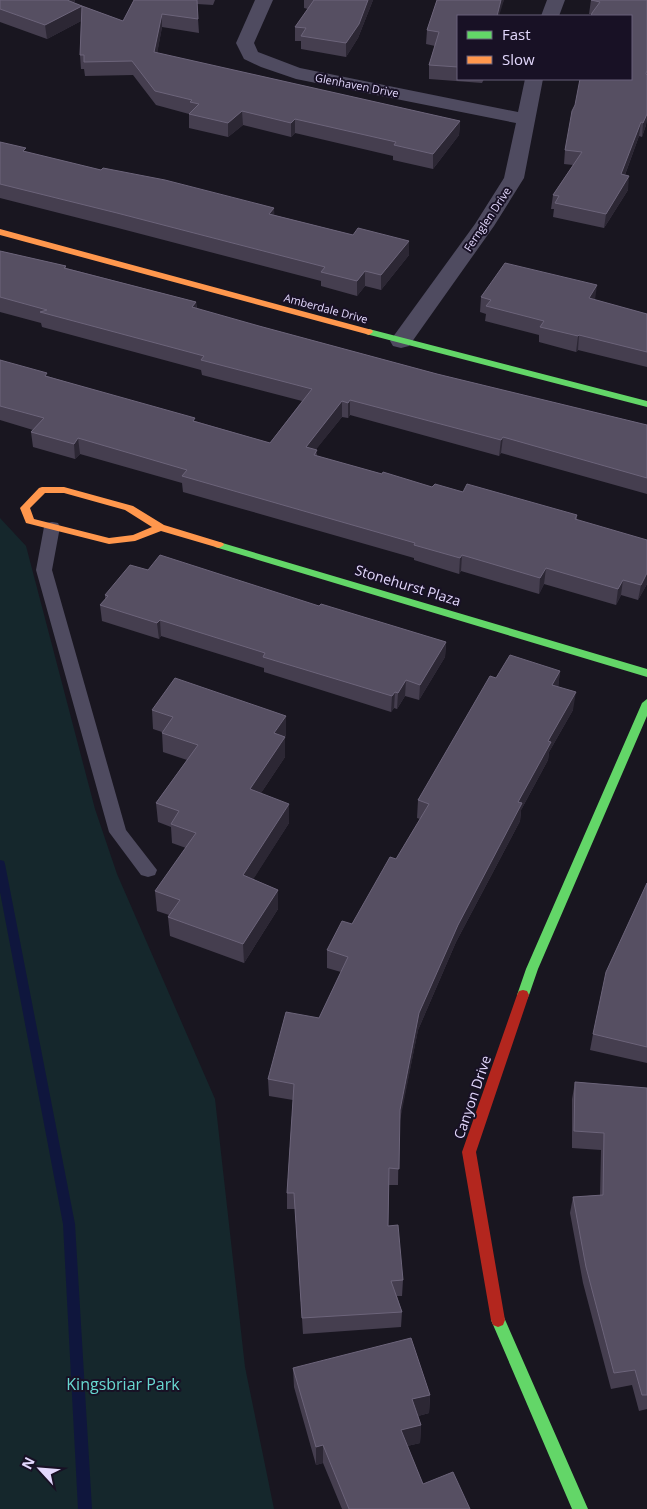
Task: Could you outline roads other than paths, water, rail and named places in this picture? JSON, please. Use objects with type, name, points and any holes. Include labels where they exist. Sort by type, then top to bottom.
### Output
[{"type":"street","name":"Glenhaven Drive","points":[[264,0],[245,43],[250,55],[267,63],[296,73],[525,119]]},
{"type":"street","points":[[550,15],[556,0]]},
{"type":"street","name":"Fernglen Drive","points":[[401,342],[484,226],[514,178],[534,80]]},
{"type":"street","name":"Amberdale Drive","points":[[0,232],[401,342],[647,404]]},
{"type":"street","name":"Stonehurst Plaza","points":[[160,527],[135,538],[109,541],[30,522],[25,508],[42,490],[64,490],[129,508],[160,527],[647,673]]},
{"type":"street","name":"Canyon Drive","points":[[580,1509],[498,1320],[469,1152],[532,969],[647,704]]},
{"type":"lane","points":[[52,527],[44,570],[118,832],[148,870]]},
{"type":"waterway","points":[[0,864],[69,1224],[85,1509]]},
{"type":"park label","name":"Kingsbriar Park","points":[[123,1384]]}]
